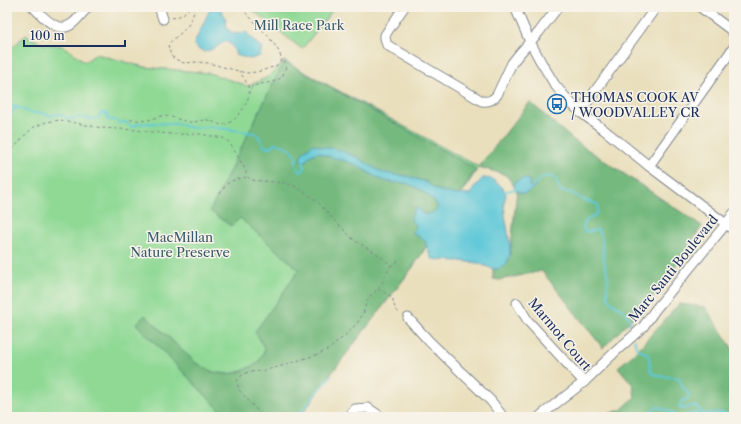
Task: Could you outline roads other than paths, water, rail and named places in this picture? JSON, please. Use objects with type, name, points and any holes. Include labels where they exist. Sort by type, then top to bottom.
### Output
[{"type":"street","points":[[33,7],[52,25],[64,27],[71,25],[88,7]]},
{"type":"street","points":[[160,7],[163,19]]},
{"type":"street","points":[[404,7],[385,35],[387,45],[482,101],[487,102],[492,100],[497,95],[512,63],[544,27],[558,7]]},
{"type":"street","points":[[515,7],[530,42],[547,74],[567,99],[580,112],[603,128],[649,166],[734,230]]},
{"type":"street","points":[[580,112],[656,7]]},
{"type":"street","points":[[700,7],[731,30],[734,34]]},
{"type":"street","points":[[649,166],[734,47]]},
{"type":"street","name":"Marc Santi Boulevard","points":[[540,417],[554,404],[584,382],[614,352],[643,327],[655,310],[734,213]]},
{"type":"street","name":"Marmot Court","points":[[517,303],[528,321],[584,382]]},
{"type":"street","points":[[408,318],[429,341],[491,401],[503,417]]},
{"type":"street","points":[[349,417],[355,409],[368,408],[381,417]]},
{"type":"water","points":[[219,7],[226,19],[227,29],[235,34],[246,32],[262,48],[260,56],[250,59],[236,55],[232,45],[225,41],[215,48],[205,52],[198,49],[194,44],[210,9]]},
{"type":"water","points":[[313,144],[325,148],[337,149],[357,157],[381,172],[407,176],[426,182],[435,189],[456,195],[470,194],[483,178],[495,181],[503,188],[506,195],[504,202],[510,254],[506,265],[499,269],[493,269],[478,263],[432,259],[425,241],[413,233],[416,226],[412,222],[411,218],[415,208],[418,208],[423,214],[430,214],[435,211],[438,208],[433,200],[424,192],[413,186],[383,180],[360,167],[318,152],[309,156],[306,161],[300,161],[302,153]]},
{"type":"water","points":[[524,178],[530,181],[529,186],[533,187],[535,185],[535,187],[525,193],[521,193],[515,189],[514,184],[515,182]]},
{"type":"waterway","points":[[7,107],[14,106],[31,113],[42,113],[52,116],[58,114],[71,119],[81,117],[94,119],[98,118],[101,113],[105,113],[107,114],[108,120],[116,120],[119,123],[126,122],[132,127],[138,124],[149,123],[178,124],[192,128],[211,127],[255,133],[265,147],[271,147],[275,143],[292,150],[295,154],[296,165],[300,172],[304,169],[304,159]]},
{"type":"waterway","points":[[7,119],[17,107]]},
{"type":"waterway","points":[[533,186],[542,177],[548,176],[555,178],[561,191],[572,193],[584,200],[597,204],[598,212],[585,222],[583,229],[587,232],[597,229],[601,235],[604,262],[608,278],[608,297],[611,302],[622,309],[630,319],[632,334]]},
{"type":"waterway","points":[[503,192],[516,189]]},
{"type":"waterway","points":[[634,340],[636,346],[642,352],[648,354],[652,373],[659,376],[679,378],[683,388],[689,394],[688,398],[682,401],[679,407],[683,409],[690,406],[695,406],[704,414]]},
{"type":"waterway","points":[[297,417],[331,376]]},
{"type":"waterway","points":[[650,417],[652,411],[658,407],[674,413],[676,417]]},
{"type":"waterway","points":[[683,417],[695,413],[702,415],[722,413],[734,417]]},
{"type":"place","name":"THOMAS COOK AV / WOODVALLEY CR","points":[[557,104]]},
{"type":"park label","name":"Mill Race Park","points":[[299,25]]},
{"type":"park label","name":"MacMillan Nature Preserve","points":[[180,244]]}]
